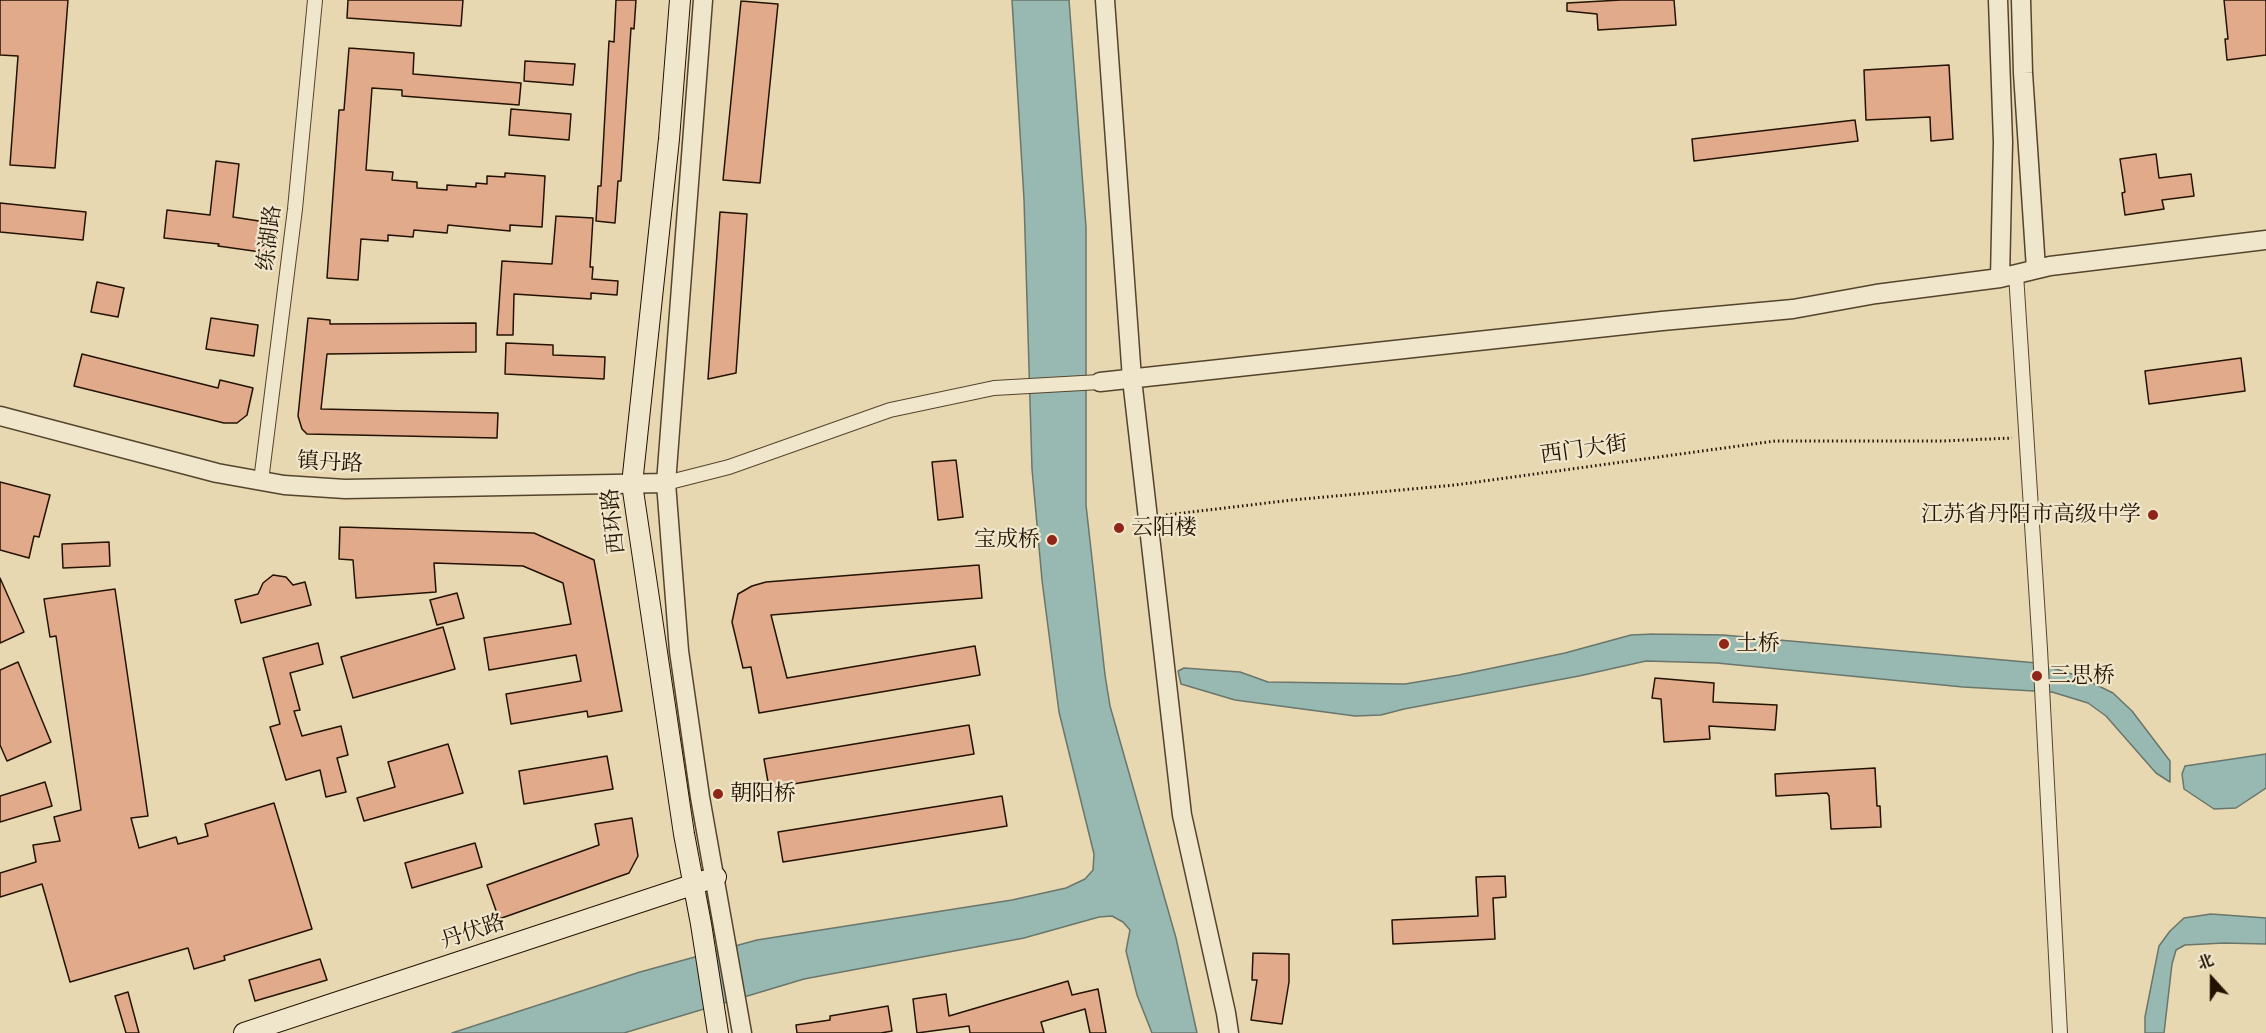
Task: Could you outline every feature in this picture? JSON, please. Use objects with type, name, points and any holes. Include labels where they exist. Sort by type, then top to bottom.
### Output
[{"type":"main road","name":"西环路","points":[[680,0],[666,162],[632,484],[680,811],[718,1033]]},
{"type":"main road","name":"丹伏路","points":[[244,1033],[716,878]]},
{"type":"street","name":"练湖路","points":[[261,481],[296,209],[315,0]]},
{"type":"street","points":[[703,0],[666,483],[679,651],[700,797],[742,1033]]},
{"type":"street","points":[[1105,0],[1132,379],[1182,815],[1229,1033]]},
{"type":"street","points":[[1998,0],[2008,276],[2025,437],[2040,650],[2060,1033]]},
{"type":"street","points":[[2021,0],[2023,73],[2036,269]]},
{"type":"street","points":[[666,483],[729,467],[890,410],[994,388],[1132,379],[1662,321],[1793,309],[1876,294],[2008,276],[2050,266],[2266,240]]},
{"type":"street","name":"镇丹路","points":[[0,416],[217,473],[261,481],[345,489],[666,483]]},
{"type":"path","name":"西门大街","points":[[1149,517],[1292,500],[1455,485],[1775,441],[1942,441],[2025,437]]},
{"type":"water","points":[[1012,0],[1069,0],[1086,227],[1086,505],[1105,675],[1110,706],[1176,938],[1197,1033],[1152,1033],[1137,995],[1126,951],[1130,930],[1123,922],[1112,916],[1099,917],[1024,938],[804,979],[624,1033],[452,1033],[640,972],[757,940],[1012,900],[1066,888],[1085,879],[1093,870],[1094,854],[1059,712],[1042,580],[1032,469],[1024,199]]},
{"type":"water","points":[[1631,635],[1723,635],[2037,663],[2078,676],[2113,693],[2132,711],[2170,761],[2170,782],[2156,773],[2106,716],[2088,703],[2052,692],[1963,687],[1717,663],[1646,661],[1381,715],[1355,716],[1235,700],[1181,684],[1178,671],[1184,668],[1240,672],[1268,682],[1405,684],[1565,653]]},
{"type":"water","points":[[2266,754],[2266,788],[2236,808],[2214,809],[2184,789],[2182,774],[2185,766]]},
{"type":"water","points":[[2211,914],[2266,918],[2266,944],[2185,945],[2176,950],[2172,964],[2164,1033],[2145,1033],[2145,1017],[2159,946],[2184,918]]},
{"type":"building","points":[[0,0],[68,0],[55,168],[10,165],[18,56],[0,55]]},
{"type":"building","points":[[348,0],[463,0],[461,26],[347,18]]},
{"type":"building","points":[[616,0],[636,0],[634,29],[631,28],[621,181],[618,181],[615,223],[596,221],[598,186],[601,186],[609,41],[614,42]]},
{"type":"building","points":[[1674,0],[1676,25],[1598,30],[1597,14],[1567,11],[1567,3]]},
{"type":"building","points":[[2224,0],[2266,0],[2266,55],[2227,60],[2225,39],[2228,39]]},
{"type":"building","points":[[741,1],[778,4],[760,183],[723,180]]},
{"type":"building","points":[[349,48],[414,53],[413,74],[521,83],[519,105],[402,96],[402,90],[372,88],[366,170],[393,172],[392,180],[417,182],[417,188],[447,190],[447,185],[476,187],[476,183],[487,184],[487,176],[505,177],[505,173],[545,176],[542,227],[510,225],[510,231],[448,225],[447,233],[414,230],[413,237],[388,235],[388,241],[361,239],[358,280],[327,278],[339,110],[344,110]]},
{"type":"building","points":[[525,61],[575,64],[573,85],[524,81]]},
{"type":"building","points":[[1949,65],[1953,139],[1931,141],[1930,117],[1866,120],[1864,70]]},
{"type":"building","points":[[511,109],[571,114],[569,140],[509,135]]},
{"type":"building","points":[[1855,120],[1858,141],[1694,161],[1692,139]]},
{"type":"building","points":[[2156,154],[2159,178],[2191,174],[2194,196],[2162,200],[2164,209],[2125,215],[2122,193],[2125,192],[2120,159]]},
{"type":"building","points":[[216,161],[239,164],[233,217],[272,223],[268,253],[218,246],[219,244],[164,238],[167,210],[210,215]]},
{"type":"building","points":[[0,203],[86,212],[83,240],[0,232]]},
{"type":"building","points":[[720,212],[747,214],[736,373],[708,379]]},
{"type":"building","points":[[556,216],[593,218],[590,267],[593,267],[592,279],[618,281],[617,295],[591,293],[591,299],[514,294],[513,335],[497,335],[502,261],[552,264]]},
{"type":"building","points":[[97,282],[124,288],[118,317],[91,312]]},
{"type":"building","points":[[211,318],[258,325],[254,356],[206,349]]},
{"type":"building","points":[[308,318],[330,320],[330,324],[476,323],[476,352],[327,354],[321,409],[498,413],[497,438],[307,434],[302,429],[298,416]]},
{"type":"building","points":[[506,343],[553,345],[553,355],[605,357],[604,379],[505,374]]},
{"type":"building","points":[[82,354],[218,388],[220,380],[253,388],[247,415],[237,423],[224,423],[74,386]]},
{"type":"building","points":[[2241,358],[2245,391],[2149,404],[2145,371]]},
{"type":"building","points":[[956,460],[963,517],[938,520],[932,462]]},
{"type":"building","points":[[0,482],[50,495],[39,537],[34,536],[29,558],[0,550]]},
{"type":"building","points":[[340,527],[534,533],[594,560],[622,711],[588,717],[587,711],[511,724],[506,694],[581,681],[576,655],[489,670],[484,638],[571,624],[563,583],[523,566],[434,563],[436,592],[356,598],[353,560],[339,559]]},
{"type":"building","points":[[109,542],[110,566],[63,568],[62,544]]},
{"type":"building","points":[[979,565],[982,598],[771,615],[787,678],[975,646],[980,675],[759,713],[751,667],[743,668],[732,622],[738,594],[752,586],[766,582]]},
{"type":"building","points":[[273,575],[286,577],[293,585],[305,582],[311,605],[241,623],[235,600],[258,594],[263,583]]},
{"type":"building","points":[[0,578],[24,632],[0,643]]},
{"type":"building","points":[[115,589],[148,816],[131,818],[139,848],[176,837],[178,844],[208,836],[205,824],[274,803],[312,929],[224,956],[225,960],[194,969],[188,948],[70,982],[42,884],[0,897],[0,873],[36,862],[33,845],[60,841],[54,817],[81,810],[56,636],[50,637],[44,599]]},
{"type":"building","points":[[457,593],[464,618],[437,625],[430,600]]},
{"type":"building","points":[[443,627],[455,669],[353,698],[341,657]]},
{"type":"building","points":[[318,643],[323,664],[290,673],[300,710],[294,711],[302,736],[341,726],[348,755],[337,758],[346,792],[326,797],[320,770],[286,780],[270,727],[280,724],[263,658]]},
{"type":"building","points":[[18,662],[51,742],[7,761],[0,745],[0,670]]},
{"type":"building","points":[[1655,678],[1714,683],[1713,702],[1777,705],[1775,730],[1709,726],[1710,739],[1664,742],[1661,699],[1652,698]]},
{"type":"building","points":[[969,725],[974,754],[769,788],[764,759]]},
{"type":"building","points":[[448,744],[463,793],[364,821],[357,798],[395,787],[388,762]]},
{"type":"building","points":[[607,756],[613,789],[524,804],[519,771]]},
{"type":"building","points":[[1875,768],[1877,806],[1880,806],[1881,827],[1831,829],[1827,793],[1776,796],[1775,774]]},
{"type":"building","points":[[45,782],[52,806],[0,822],[0,796]]},
{"type":"building","points":[[1002,796],[1007,826],[783,862],[778,832]]},
{"type":"building","points":[[632,818],[638,856],[629,873],[499,919],[487,885],[599,845],[595,824]]},
{"type":"building","points":[[475,843],[482,867],[412,888],[405,863]]},
{"type":"building","points":[[1505,876],[1506,897],[1493,898],[1495,939],[1393,944],[1392,920],[1478,916],[1476,877]]},
{"type":"building","points":[[1253,953],[1289,954],[1289,982],[1282,1024],[1251,1020],[1257,980],[1252,980]]},
{"type":"building","points":[[320,959],[327,980],[255,1001],[249,980]]},
{"type":"building","points":[[1068,981],[1072,995],[1098,989],[1106,1033],[1090,1033],[1085,1009],[1041,1022],[1044,1033],[970,1033],[969,1026],[917,1033],[913,999],[946,994],[949,1016]]},
{"type":"building","points":[[128,992],[139,1033],[126,1033],[115,996]]},
{"type":"building","points":[[888,1006],[892,1031],[797,1033],[796,1025],[830,1020],[830,1016]]},
{"type":"place","name":"江苏省丹阳市高级中学","points":[[2153,515]]},
{"type":"place","name":"云阳楼","points":[[1119,528]]},
{"type":"place","name":"宝成桥","points":[[1052,540]]},
{"type":"place","name":"土桥","points":[[1724,644]]},
{"type":"place","name":"三思桥","points":[[2037,676]]},
{"type":"place","name":"朝阳桥","points":[[718,794]]}]
